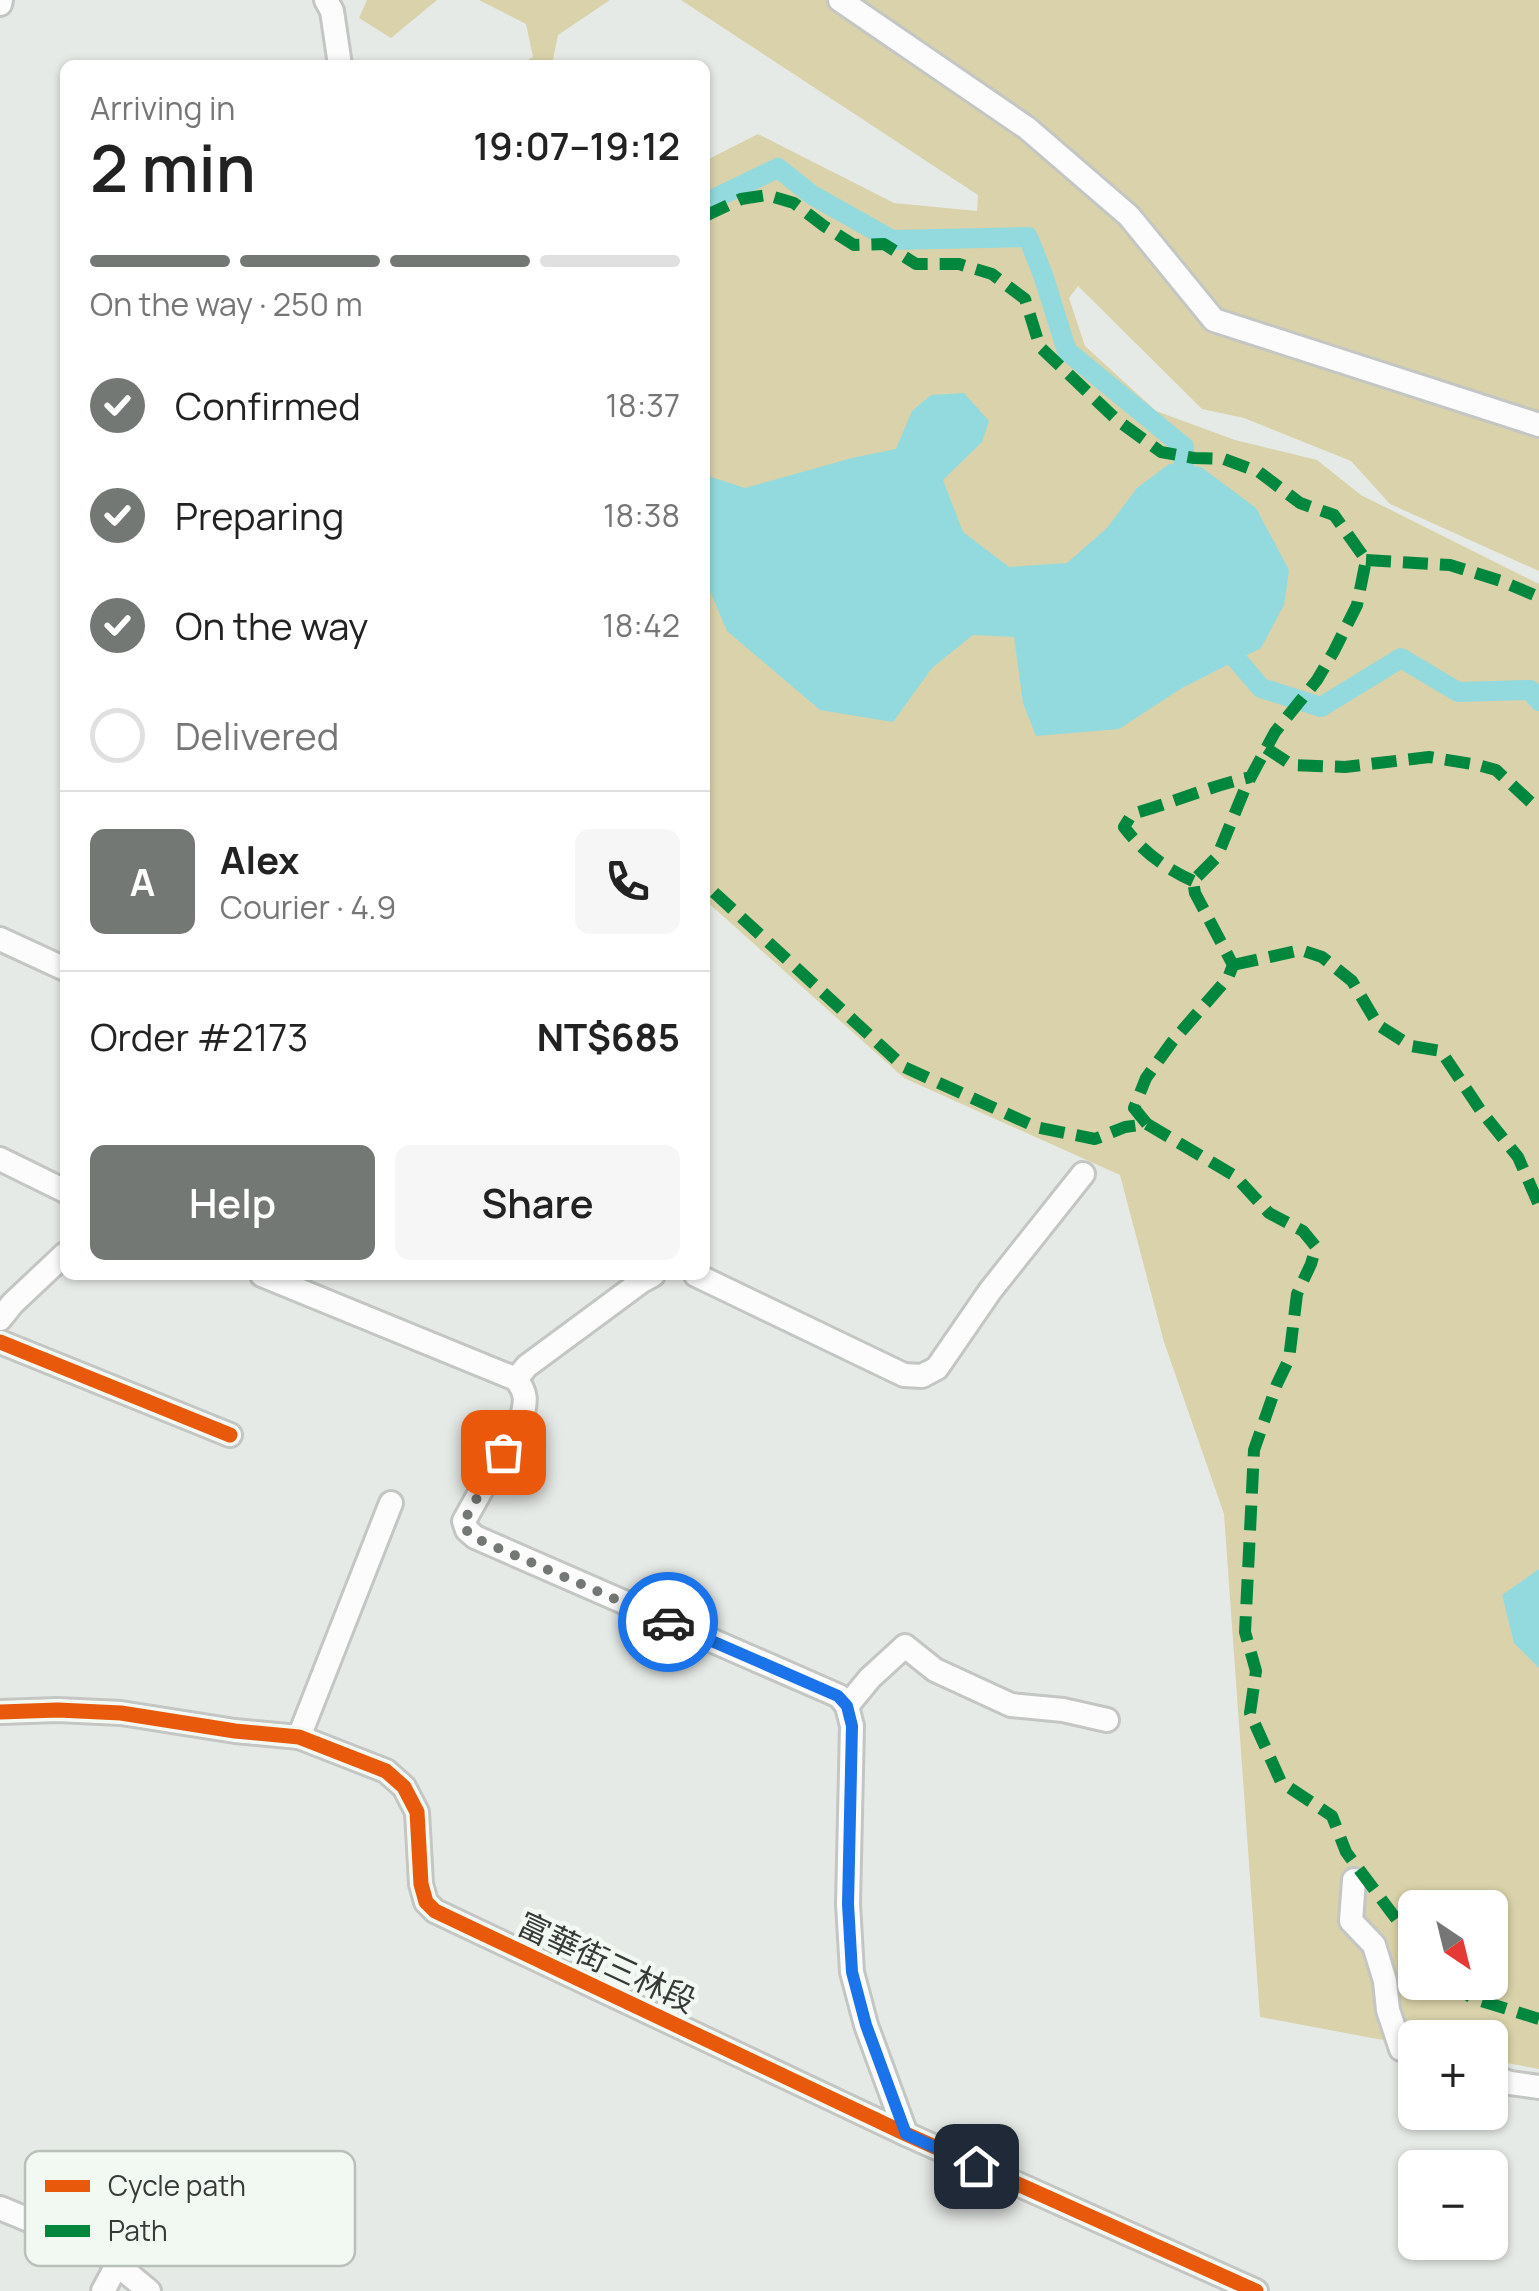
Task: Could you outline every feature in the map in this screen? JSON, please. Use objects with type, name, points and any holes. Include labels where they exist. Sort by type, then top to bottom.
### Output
[{"type":"street","points":[[326,0],[332,10],[339,60]]},
{"type":"street","points":[[840,0],[1027,128],[1086,178],[1129,216],[1214,320],[1539,425]]},
{"type":"street","points":[[0,939],[60,967]]},
{"type":"street","points":[[0,1159],[60,1189]]},
{"type":"street","points":[[706,1280],[904,1375],[922,1376],[937,1368],[990,1291],[1083,1174]]},
{"type":"street","points":[[0,1319],[60,1259]]},
{"type":"street","points":[[274,1280],[516,1379],[526,1400],[522,1417],[464,1521],[466,1530],[475,1538],[838,1696],[847,1706],[852,1726],[848,1904],[852,1972],[866,2025],[906,2134]]},
{"type":"street","points":[[516,1379],[527,1366],[642,1280]]},
{"type":"street","points":[[0,1342],[230,1435]]},
{"type":"street","points":[[299,1738],[391,1503]]},
{"type":"street","points":[[847,1706],[905,1646],[934,1670],[1011,1705],[1063,1710],[1107,1720]]},
{"type":"street","name":"富華街三林段","points":[[0,1712],[120,1713],[299,1738],[386,1771],[404,1787],[417,1812],[421,1884],[426,1902],[435,1911],[906,2134],[1256,2291]]},
{"type":"street","points":[[1354,1880],[1351,1921],[1374,1945],[1398,2040]]},
{"type":"street","points":[[1508,2081],[1539,2087]]},
{"type":"street","points":[[0,2208],[25,2218]]},
{"type":"street","points":[[103,2291],[116,2266]]},
{"type":"street","points":[[118,2266],[149,2291]]},
{"type":"shaded area","points":[[367,0],[437,0],[391,38],[359,18]]},
{"type":"shaded area","points":[[479,0],[610,0],[558,35],[553,60],[528,60],[533,57],[526,24]]},
{"type":"shaded area","points":[[681,0],[1539,0],[1539,571],[1390,504],[1351,461],[1244,418],[1202,409],[1078,286],[1069,298],[1085,346],[1156,411],[1235,440],[1317,460],[1361,495],[1539,584],[1539,2069],[1508,2063],[1508,2020],[1398,2020],[1398,2043],[1260,2017],[1224,1514],[1164,1342],[1120,1175],[904,1078],[710,904],[710,158],[758,134],[894,203],[977,211],[978,195]]},
{"type":"water","points":[[964,393],[989,421],[982,442],[943,480],[963,532],[1009,567],[1067,563],[1107,528],[1137,488],[1169,464],[1201,467],[1256,508],[1289,570],[1284,605],[1261,648],[1182,688],[1119,729],[1036,736],[1023,703],[1014,637],[973,635],[932,668],[893,722],[820,710],[727,631],[710,591],[710,477],[745,488],[896,449],[912,411],[931,395]]},
{"type":"water","points":[[1539,1569],[1539,1668],[1514,1643],[1502,1595]]},
{"type":"waterway","points":[[710,201],[778,168],[812,195],[892,240],[1028,237],[1067,351],[1184,447],[1184,491]]},
{"type":"waterway","points":[[1221,641],[1261,688],[1321,707],[1401,658],[1458,692],[1530,690],[1539,701]]},
{"type":"marked path","points":[[710,214],[741,199],[767,195],[794,203],[854,245],[884,244],[916,264],[959,264],[992,274],[1025,299],[1040,347],[1117,420],[1161,452],[1224,459],[1259,472],[1300,503],[1334,515],[1366,560],[1357,605],[1334,651],[1317,680],[1275,732],[1246,786],[1217,857],[1193,881],[1195,893],[1233,965],[1228,978],[1146,1078],[1134,1108],[1147,1124],[1125,1127],[1095,1139],[1036,1127],[904,1067],[710,889]]},
{"type":"marked path","points":[[1366,560],[1450,565],[1539,597]]},
{"type":"marked path","points":[[1266,748],[1292,765],[1345,767],[1429,757],[1478,765],[1496,770],[1539,810]]},
{"type":"marked path","points":[[1193,881],[1155,859],[1124,827],[1132,814],[1251,777]]},
{"type":"marked path","points":[[1233,965],[1301,950],[1322,957],[1352,981],[1378,1025],[1411,1046],[1441,1051],[1518,1157],[1539,1205]]},
{"type":"marked path","points":[[1147,1124],[1235,1176],[1269,1213],[1303,1231],[1316,1247],[1297,1294],[1289,1359],[1254,1450],[1245,1632],[1256,1671],[1250,1713],[1281,1782],[1332,1816],[1346,1852],[1398,1921]]},
{"type":"marked path","points":[[1478,2000],[1539,2019]]},
{"type":"cycle path","points":[[0,1342],[230,1435]]},
{"type":"cycle path","points":[[0,1712],[121,1713],[299,1737],[386,1771],[404,1787],[417,1812],[421,1884],[426,1902],[435,1911],[906,2134],[1256,2291]]},
{"type":"way so far","points":[[503,1452],[464,1521],[466,1530],[475,1538],[668,1622]]},
{"type":"route","points":[[668,1622],[838,1696],[847,1706],[852,1726],[848,1904],[852,1972],[866,2025],[906,2134],[976,2166]]}]
